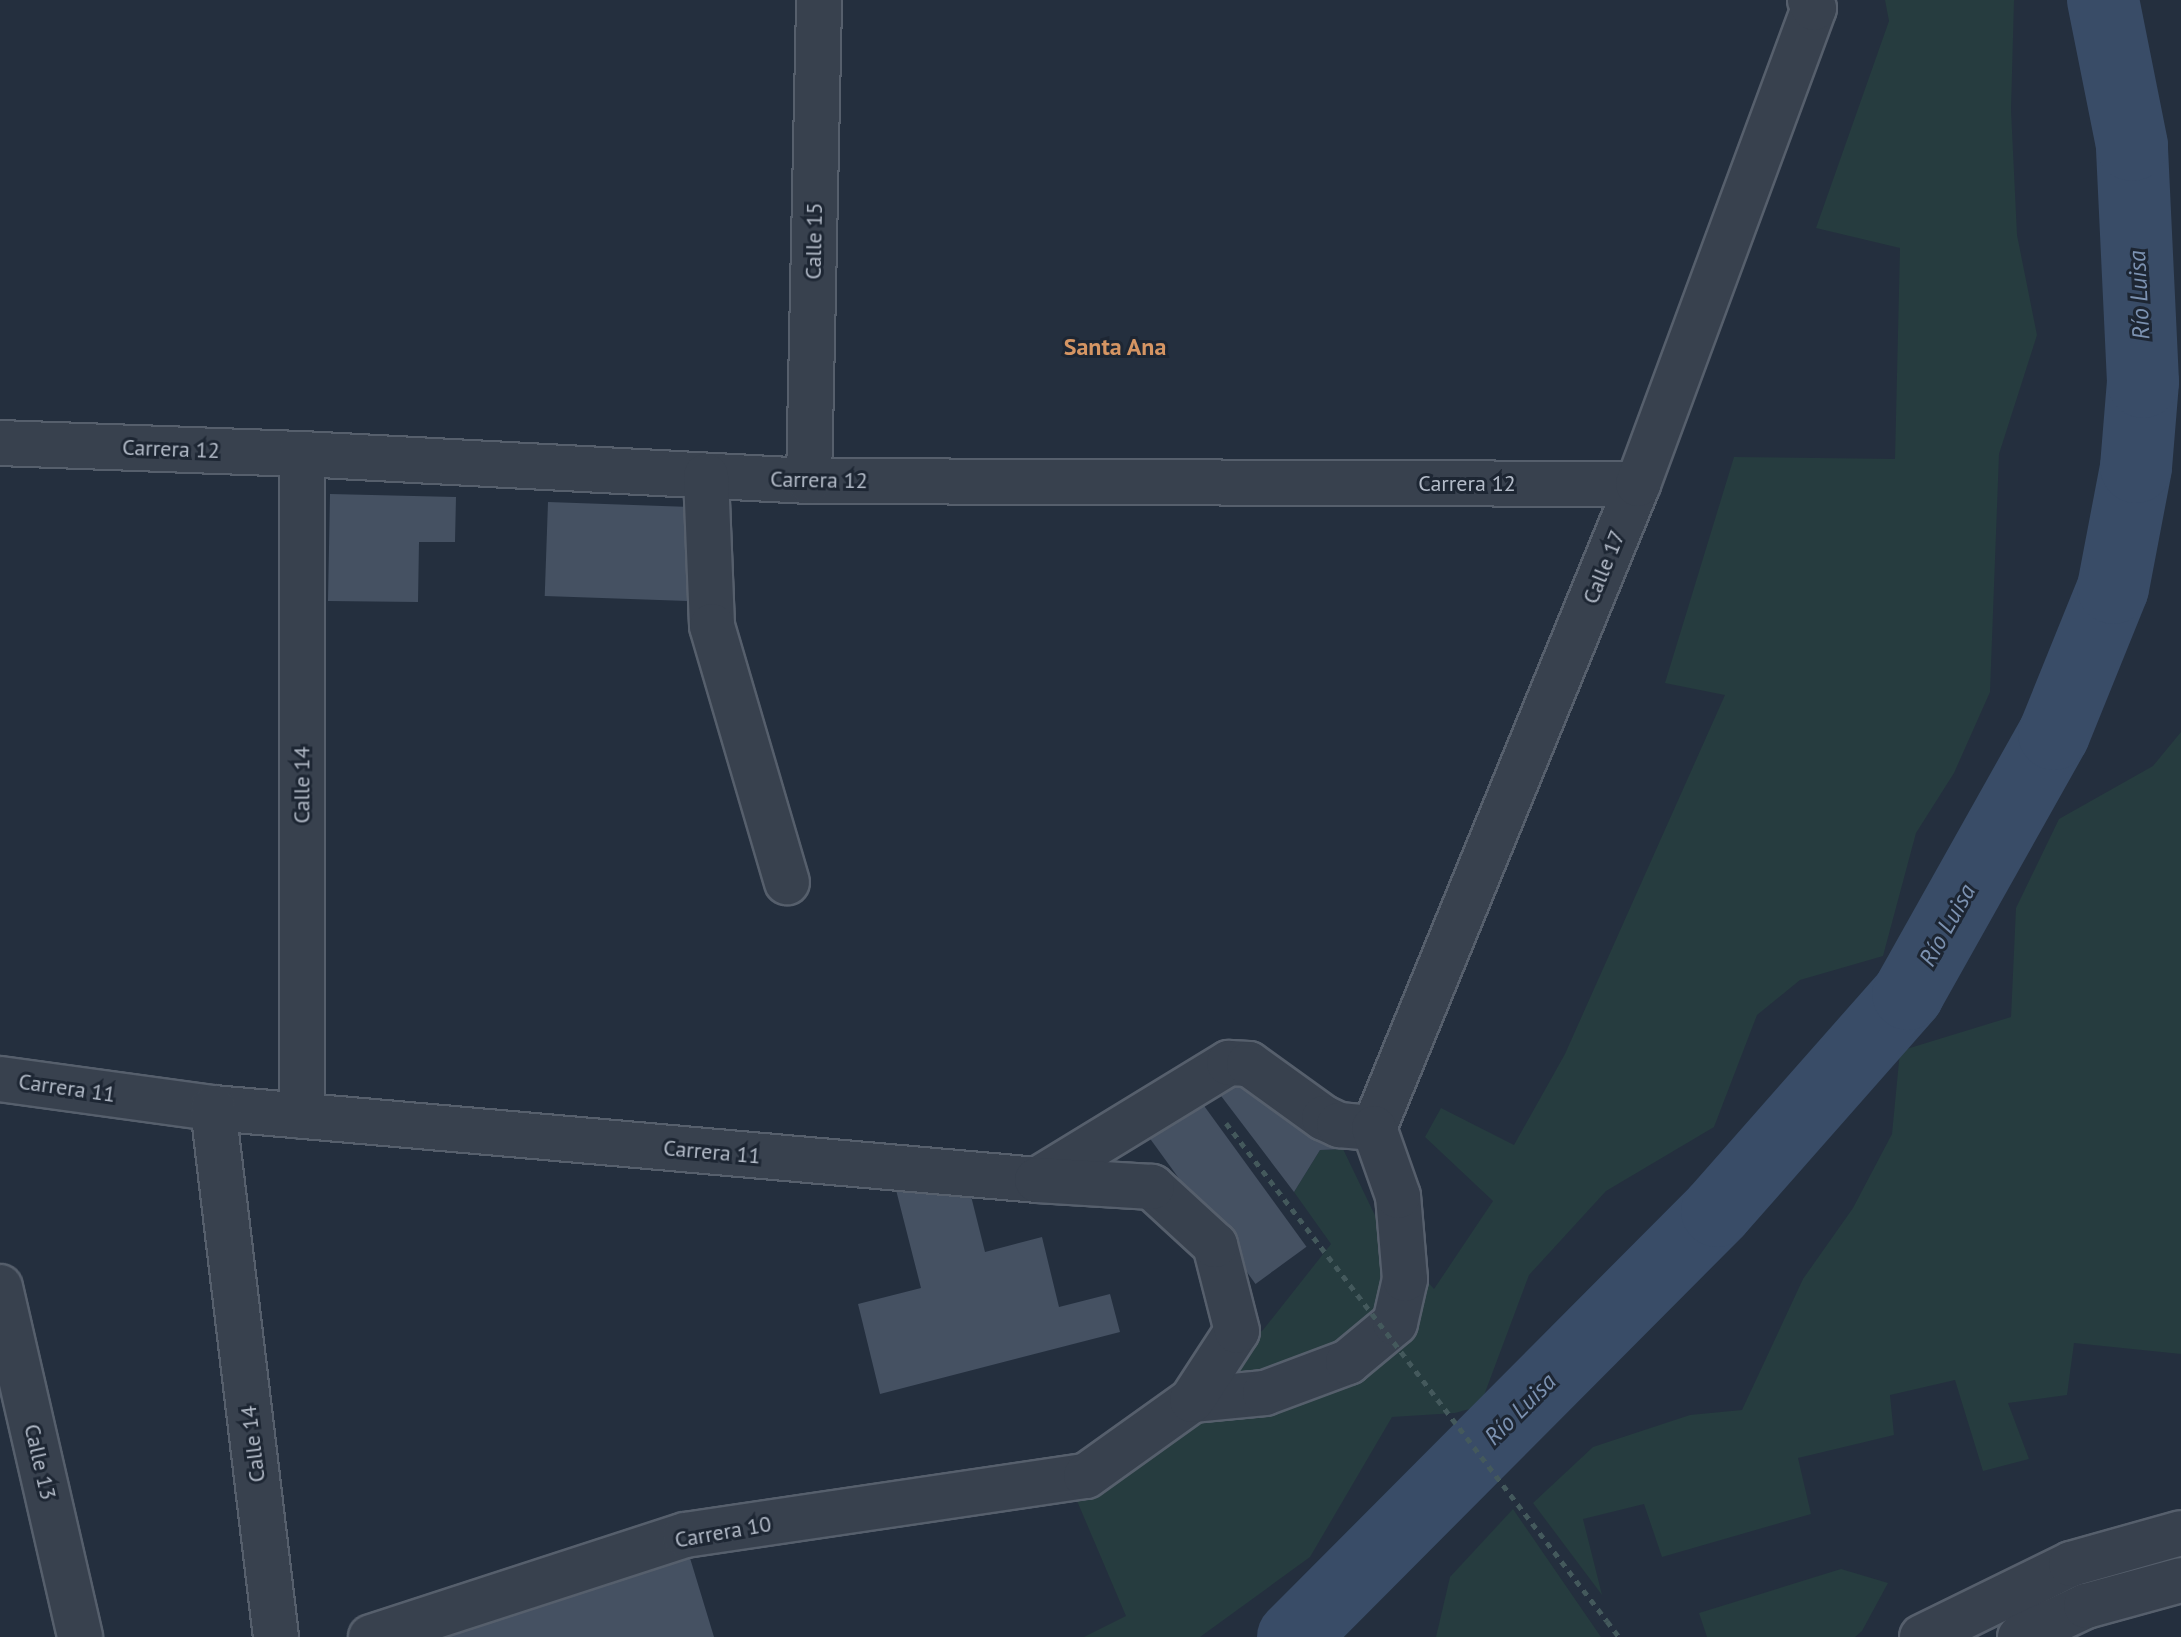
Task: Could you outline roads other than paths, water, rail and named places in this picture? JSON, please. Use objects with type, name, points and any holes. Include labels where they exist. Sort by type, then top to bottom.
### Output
[{"type":"street","name":"Calle 15","points":[[809,481],[819,0]]},
{"type":"street","name":"Calle 17","points":[[1374,1128],[1638,484],[1814,8],[1810,0]]},
{"type":"street","name":"Carrera 12","points":[[0,443],[302,454],[809,481],[1638,484]]},
{"type":"street","name":"Calle 14","points":[[302,454],[302,1116]]},
{"type":"street","points":[[706,476],[712,626],[787,882]]},
{"type":"street","points":[[1037,1180],[1229,1063],[1249,1064],[1324,1118],[1339,1125],[1374,1128],[1398,1196],[1405,1279],[1395,1323],[1348,1362],[1265,1393],[1192,1400]]},
{"type":"street","name":"Carrera 11","points":[[0,1079],[213,1108],[1037,1180],[1152,1187],[1215,1245],[1237,1331],[1192,1400]]},
{"type":"street","name":"Calle 14","points":[[213,1108],[276,1637]]},
{"type":"street","name":"Calle 13","points":[[0,1287],[80,1637]]},
{"type":"street","name":"Carrera 10","points":[[371,1637],[685,1535],[1086,1476],[1192,1400]]},
{"type":"street","points":[[1922,1637],[2071,1564],[2181,1533]]},
{"type":"street","points":[[2020,1637],[2086,1606],[2181,1580]]},
{"type":"waterway","name":"Río Luisa","points":[[1293,1637],[1717,1211],[1908,994],[2054,734],[2113,588],[2136,467],[2143,382],[2132,145],[2103,0]]},
{"type":"district","name":"Santa Ana","points":[[1115,347]]}]
